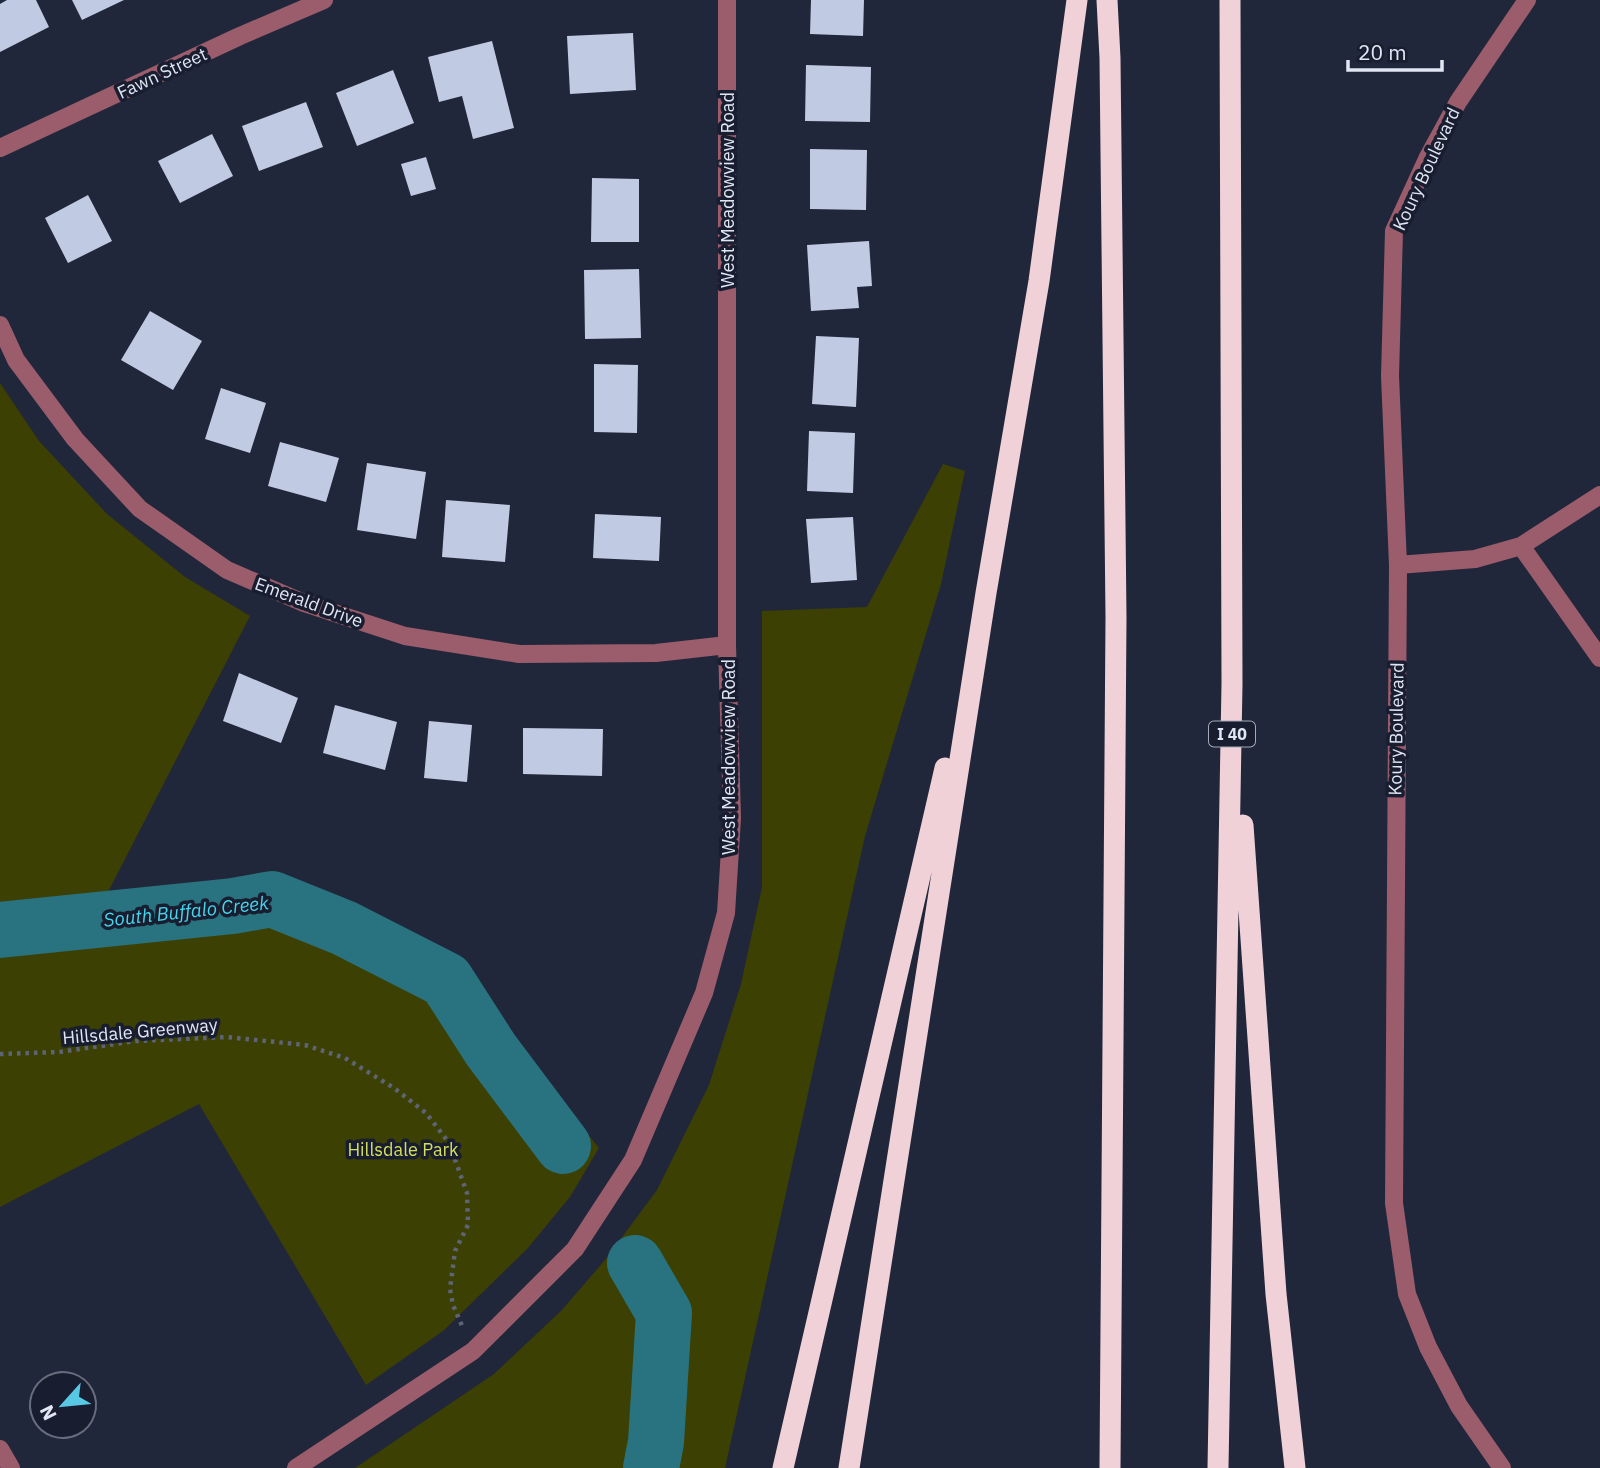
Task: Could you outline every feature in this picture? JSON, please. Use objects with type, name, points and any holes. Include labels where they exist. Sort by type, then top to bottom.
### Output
[{"type":"highway","points":[[849,1468],[986,593],[1039,281],[1077,0]]},
{"type":"highway","points":[[1107,0],[1110,58],[1116,617],[1111,1468]]},
{"type":"highway","name":"I 40","points":[[1218,1468],[1232,684],[1230,0]]},
{"type":"highway","points":[[783,1468],[986,593]]},
{"type":"highway","points":[[1232,684],[1276,1294],[1295,1468]]},
{"type":"street","name":"Fawn Street","points":[[0,148],[240,36],[324,0]]},
{"type":"street","name":"West Meadowview Road","points":[[296,1468],[472,1351],[575,1249],[632,1160],[704,993],[726,913],[732,818],[727,645],[727,0]]},
{"type":"street","name":"Koury Boulevard","points":[[1502,1468],[1459,1406],[1406,1294],[1394,1203],[1398,565],[1390,376],[1394,231],[1428,157],[1458,102],[1528,0]]},
{"type":"street","name":"Emerald Drive","points":[[0,326],[16,360],[75,439],[140,509],[227,570],[304,603],[405,636],[519,654],[656,653],[727,645]]},
{"type":"street","points":[[1398,565],[1475,559],[1521,546],[1600,495]]},
{"type":"street","points":[[1521,546],[1600,658]]},
{"type":"street","points":[[0,1449],[11,1468]]},
{"type":"path","name":"Hillsdale Greenway","points":[[0,1054],[59,1052],[136,1041],[227,1037],[305,1045],[345,1058],[394,1087],[426,1113],[449,1143],[467,1193],[468,1225],[455,1251],[450,1289],[453,1305],[472,1351]]},
{"type":"green space","name":"Hillsdale Park","points":[[0,383],[39,441],[107,514],[185,577],[250,616],[107,894],[266,882],[378,920],[457,972],[599,1148],[570,1197],[527,1249],[443,1331],[366,1385],[199,1104],[0,1207]]},
{"type":"green space","points":[[943,464],[965,471],[941,584],[865,836],[725,1468],[355,1468],[494,1374],[561,1311],[605,1260],[657,1190],[709,1085],[741,984],[762,887],[762,611],[867,607]]},
{"type":"building","points":[[7,0],[36,0],[49,27],[0,52],[0,4]]},
{"type":"building","points":[[72,0],[124,0],[82,20]]},
{"type":"building","points":[[811,0],[864,0],[863,36],[810,34]]},
{"type":"building","points":[[633,33],[636,90],[570,94],[567,36]]},
{"type":"building","points":[[492,41],[514,128],[473,139],[462,96],[439,102],[428,57]]},
{"type":"building","points":[[806,65],[871,67],[870,122],[805,121]]},
{"type":"building","points":[[393,70],[414,123],[357,146],[336,93]]},
{"type":"building","points":[[306,102],[323,147],[259,171],[242,126]]},
{"type":"building","points":[[212,134],[233,176],[180,203],[158,161]]},
{"type":"building","points":[[810,149],[867,150],[866,210],[810,209]]},
{"type":"building","points":[[426,157],[436,189],[411,196],[401,164]]},
{"type":"building","points":[[592,178],[639,179],[639,242],[591,242]]},
{"type":"building","points":[[88,195],[112,241],[68,263],[45,218]]},
{"type":"building","points":[[869,241],[872,286],[857,287],[859,308],[811,311],[807,245]]},
{"type":"building","points":[[639,269],[641,338],[585,339],[584,270]]},
{"type":"building","points":[[150,311],[202,341],[173,390],[121,360]]},
{"type":"building","points":[[816,336],[859,338],[856,407],[812,404]]},
{"type":"building","points":[[594,364],[638,365],[637,433],[594,432]]},
{"type":"building","points":[[221,388],[266,403],[250,453],[205,439]]},
{"type":"building","points":[[809,431],[855,433],[853,493],[807,491]]},
{"type":"building","points":[[280,442],[339,458],[326,502],[268,486]]},
{"type":"building","points":[[367,463],[426,472],[416,539],[357,530]]},
{"type":"building","points":[[446,500],[510,505],[505,562],[442,557]]},
{"type":"building","points":[[595,514],[661,517],[659,561],[593,558]]},
{"type":"building","points":[[853,517],[857,580],[811,583],[806,519]]},
{"type":"building","points":[[239,673],[298,698],[281,743],[223,721]]},
{"type":"building","points":[[335,705],[397,722],[385,770],[323,753]]},
{"type":"building","points":[[429,721],[472,725],[467,782],[424,778]]},
{"type":"building","points":[[523,728],[603,729],[602,776],[523,774]]},
{"type":"waterway","name":"South Buffalo Creek","points":[[0,930],[233,906],[272,899],[344,928],[446,980],[491,1050],[563,1146]]},
{"type":"waterway","name":"South Buffalo Creek","points":[[635,1263],[664,1313],[656,1442],[651,1468]]}]
